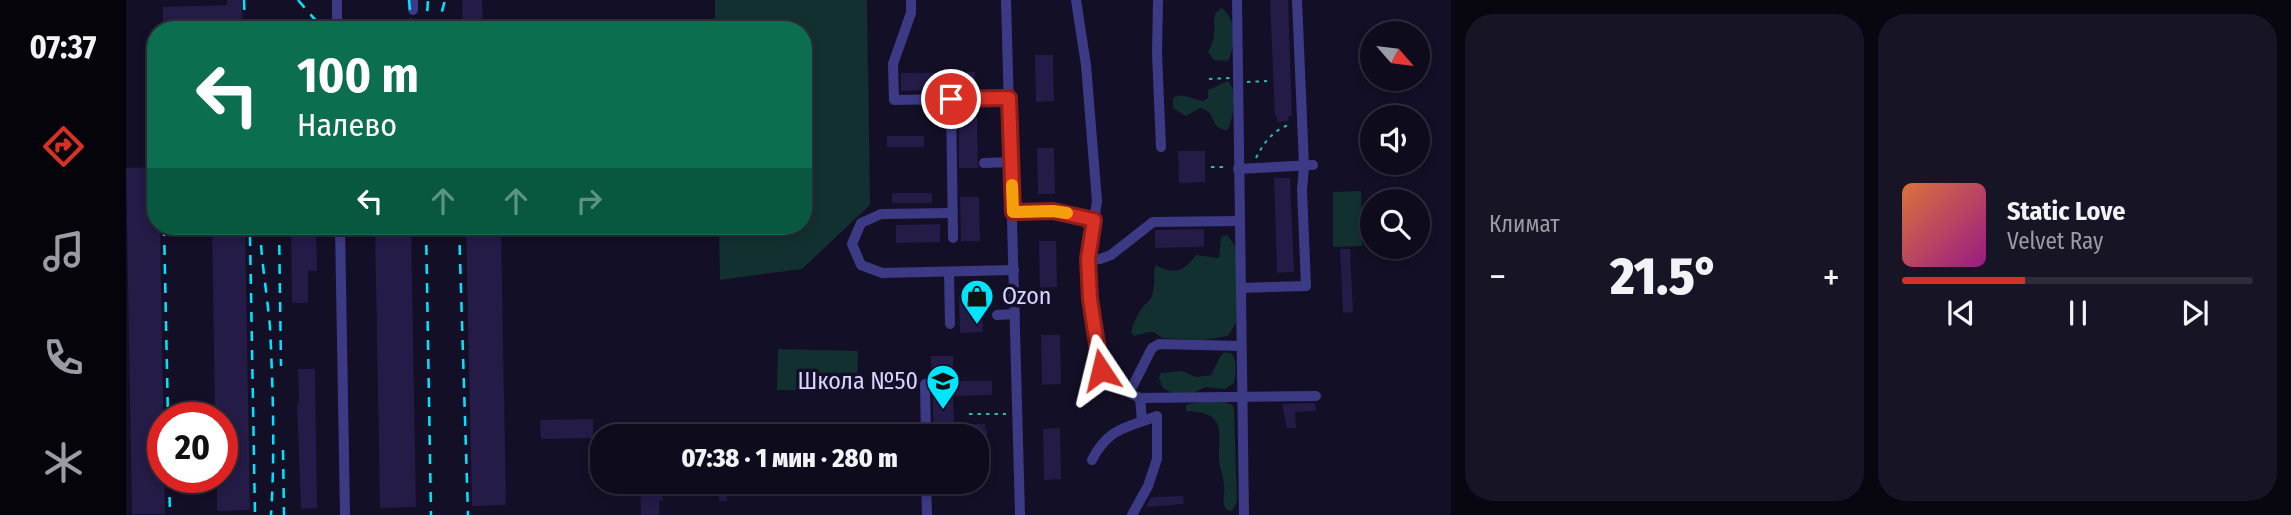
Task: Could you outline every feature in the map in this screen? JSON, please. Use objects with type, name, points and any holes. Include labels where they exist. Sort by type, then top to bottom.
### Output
[{"type":"street","points":[[337,0],[337,21]]},
{"type":"street","points":[[911,0],[911,13],[894,64],[894,100],[1009,98]]},
{"type":"street","points":[[1006,0],[1020,515]]},
{"type":"street","points":[[1076,0],[1086,65],[1097,201],[1088,259],[1090,299],[1101,370],[1108,383],[1140,398],[1316,396]]},
{"type":"street","points":[[1158,0],[1157,54],[1161,147]]},
{"type":"street","points":[[1237,0],[1242,168],[1239,221],[1244,515]]},
{"type":"street","points":[[1241,288],[1306,286],[1302,190],[1308,165],[1302,122],[1297,0]]},
{"type":"street","points":[[951,99],[953,238]]},
{"type":"street","points":[[984,163],[1011,162]]},
{"type":"street","points":[[1242,168],[1308,165]]},
{"type":"street","points":[[1013,212],[1053,211],[1094,220]]},
{"type":"street","points":[[953,213],[881,214],[861,223],[852,244],[861,265],[882,273],[1014,271]]},
{"type":"street","points":[[1088,259],[1111,255],[1153,222],[1239,221]]},
{"type":"street","points":[[340,235],[345,515]]},
{"type":"street","points":[[949,272],[950,324]]},
{"type":"street","points":[[997,315],[1015,314]]},
{"type":"street","points":[[1129,393],[1152,348],[1159,344],[1241,346]]},
{"type":"street","points":[[925,384],[926,424]]},
{"type":"street","points":[[1140,398],[1142,421]]},
{"type":"street","points":[[1092,460],[1101,442],[1112,433],[1157,416],[1157,459],[1149,486],[1132,515]]},
{"type":"street","points":[[926,494],[927,515]]},
{"type":"path","points":[[1209,79],[1267,81]]},
{"type":"path","points":[[1211,167],[1242,168],[1268,138],[1288,125],[1302,122]]},
{"type":"path","points":[[970,414],[1017,414]]},
{"type":"green space","points":[[715,0],[867,0],[870,205],[802,269],[720,280],[719,235],[812,235],[812,21],[715,21]]},
{"type":"green space","points":[[1222,8],[1230,19],[1234,33],[1233,48],[1228,61],[1214,60],[1208,52],[1213,38],[1215,16]]},
{"type":"green space","points":[[1228,81],[1234,98],[1228,130],[1217,126],[1206,110],[1200,108],[1186,116],[1173,108],[1173,98],[1177,96],[1203,101],[1208,98],[1208,90]]},
{"type":"green space","points":[[1360,191],[1360,246],[1333,247],[1333,192]]},
{"type":"green space","points":[[1227,235],[1236,247],[1236,323],[1228,336],[1203,340],[1162,338],[1149,332],[1134,336],[1131,332],[1136,319],[1153,294],[1155,265],[1174,271],[1183,268],[1196,255],[1219,258],[1221,237]]},
{"type":"green space","points":[[778,349],[858,351],[857,391],[777,390]]},
{"type":"green space","points":[[1225,352],[1231,353],[1236,367],[1234,383],[1225,389],[1205,387],[1192,394],[1172,393],[1163,388],[1159,378],[1161,373],[1182,371],[1196,377],[1211,375]]},
{"type":"green space","points":[[1217,400],[1231,404],[1234,408],[1237,501],[1232,511],[1227,510],[1224,504],[1218,425],[1209,415],[1186,411],[1189,404]]},
{"type":"building","points":[[227,0],[242,0],[243,21],[163,21],[163,7],[227,5]]},
{"type":"building","points":[[462,0],[482,0],[483,21],[463,21]]},
{"type":"building","points":[[1270,0],[1288,0],[1292,116],[1288,116],[1289,121],[1277,122],[1275,116]]},
{"type":"building","points":[[1035,55],[1053,55],[1054,101],[1036,102]]},
{"type":"building","points":[[975,72],[975,89],[901,91],[901,73]]},
{"type":"building","points":[[977,117],[978,168],[959,168],[959,118]]},
{"type":"building","points":[[887,136],[924,136],[924,147],[887,147]]},
{"type":"building","points":[[1037,148],[1054,148],[1055,194],[1038,194]]},
{"type":"building","points":[[1178,151],[1205,151],[1205,182],[1179,183]]},
{"type":"building","points":[[147,167],[147,235],[160,235],[163,402],[147,402],[147,493],[165,493],[165,514],[132,514],[126,168]]},
{"type":"building","points":[[1274,178],[1290,178],[1294,272],[1277,273]]},
{"type":"building","points":[[892,193],[932,193],[932,203],[892,203]]},
{"type":"building","points":[[960,197],[979,197],[980,241],[961,241]]},
{"type":"building","points":[[940,224],[940,242],[896,243],[896,225]]},
{"type":"building","points":[[1204,229],[1204,247],[1155,248],[1155,230]]},
{"type":"building","points":[[212,235],[245,235],[250,510],[217,511],[217,493],[238,493],[238,402],[215,402]]},
{"type":"building","points":[[291,235],[316,235],[317,271],[308,271],[308,303],[292,303]]},
{"type":"building","points":[[375,235],[411,235],[416,507],[380,508]]},
{"type":"building","points":[[466,235],[501,235],[506,505],[472,506]]},
{"type":"building","points":[[1039,241],[1056,241],[1057,287],[1040,288]]},
{"type":"building","points":[[1340,249],[1350,249],[1353,312],[1343,313]]},
{"type":"building","points":[[959,297],[982,297],[983,332],[960,333]]},
{"type":"building","points":[[1041,335],[1060,335],[1061,384],[1042,385]]},
{"type":"building","name":"Школа №50","points":[[931,356],[953,356],[953,381],[992,381],[992,395],[953,396],[954,424],[934,424]]},
{"type":"building","points":[[298,369],[315,369],[317,508],[301,509]]},
{"type":"building","points":[[1315,403],[1316,411],[1295,412],[1296,428],[1287,428],[1282,404]]},
{"type":"building","points":[[593,419],[593,424],[590,424],[590,438],[541,439],[540,420]]},
{"type":"building","points":[[1060,428],[1061,479],[1044,480],[1043,429]]},
{"type":"building","points":[[640,494],[663,494],[663,501],[659,501],[659,515],[641,515]]},
{"type":"building","points":[[719,494],[752,494],[727,496],[727,501],[719,501]]},
{"type":"building","points":[[1183,496],[1184,504],[1146,507],[1151,497]]},
{"type":"railway","points":[[244,0],[245,21]]},
{"type":"railway","points":[[298,0],[316,21]]},
{"type":"railway","points":[[409,0],[411,21]]},
{"type":"railway","points":[[427,21],[428,0]]},
{"type":"railway","points":[[439,21],[445,0]]},
{"type":"railway","points":[[164,235],[168,402]]},
{"type":"railway","points":[[261,235],[272,374],[271,515]]},
{"type":"railway","points":[[279,235],[281,366]]},
{"type":"railway","points":[[426,235],[431,515]]},
{"type":"railway","points":[[459,235],[468,515]]},
{"type":"railway","points":[[250,236],[255,515]]},
{"type":"railway","points":[[283,450],[284,515]]},
{"type":"railway","points":[[169,493],[170,515]]},
{"type":"slow traffic","points":[[1012,185],[1013,212],[1067,213]]},
{"type":"place","name":"Ozon","points":[[977,326]]},
{"type":"place","name":"Школа №50","points":[[943,411]]},
{"type":"route","points":[[951,99],[1009,98],[1013,212],[1053,211],[1094,220],[1088,259],[1090,299],[1101,370]]}]
